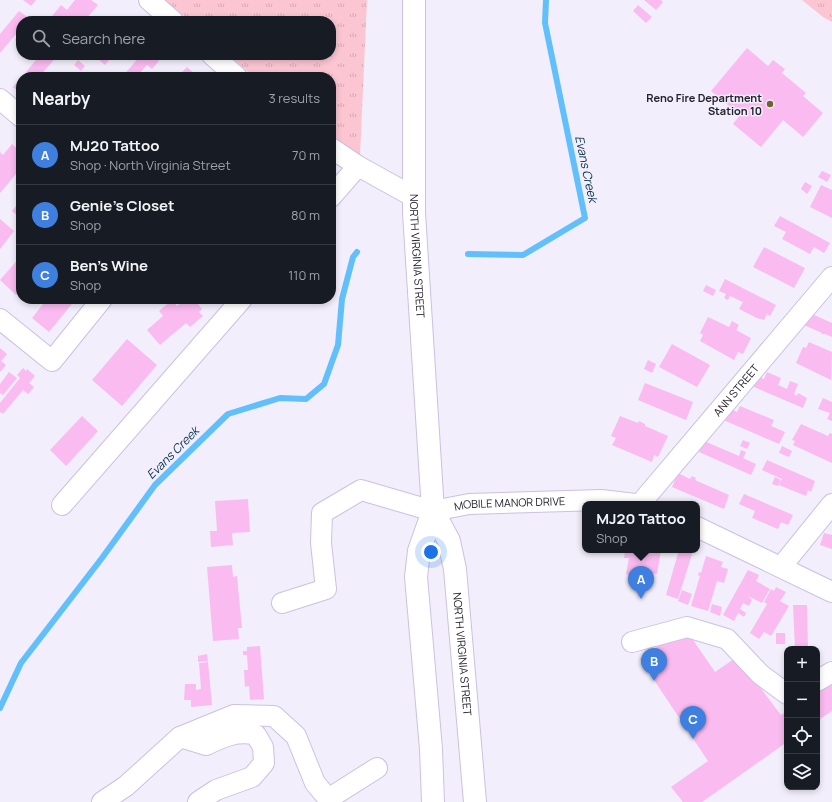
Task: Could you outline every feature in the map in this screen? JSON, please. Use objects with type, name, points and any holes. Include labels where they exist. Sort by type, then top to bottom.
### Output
[{"type":"main road","name":"NORTH VIRGINIA STREET","points":[[414,0],[414,197],[418,294],[433,511],[420,551],[416,577],[431,748],[433,802]]},
{"type":"main road","name":"NORTH VIRGINIA STREET","points":[[433,511],[448,541],[455,569],[475,802]]},
{"type":"street","points":[[149,0],[167,16]]},
{"type":"street","points":[[218,60],[231,72]]},
{"type":"street","points":[[0,99],[16,113]]},
{"type":"street","points":[[336,151],[358,166],[414,197]]},
{"type":"street","points":[[336,192],[358,166]]},
{"type":"street","name":"ANN STREET","points":[[643,501],[832,277]]},
{"type":"street","points":[[0,319],[52,361],[98,304]]},
{"type":"street","points":[[62,505],[238,304]]},
{"type":"street","points":[[282,603],[326,589],[321,543],[322,513],[361,490],[433,511]]},
{"type":"street","name":"MOBILE MANOR DRIVE","points":[[433,511],[469,504],[610,501]]},
{"type":"street","points":[[782,567],[832,504]]},
{"type":"street","points":[[700,528],[832,592]]},
{"type":"street","points":[[632,642],[687,627],[727,639],[760,674],[784,692]]},
{"type":"street","points":[[820,679],[832,672]]},
{"type":"street","points":[[102,802],[126,786],[180,737],[234,715],[274,716],[296,736],[315,783],[329,800],[377,768]]},
{"type":"street","points":[[180,737],[206,745],[230,734],[245,732],[256,735],[264,747],[264,763],[252,777],[216,790],[198,802]]},
{"type":"green space","points":[[165,0],[367,0],[360,155],[347,154],[336,148],[336,72],[248,72],[235,60],[336,60],[336,16],[184,16]]},
{"type":"green space","points":[[802,0],[832,0],[832,22],[823,17]]},
{"type":"building","points":[[23,0],[36,0],[31,6]]},
{"type":"building","points":[[75,0],[91,0],[98,5],[88,16],[52,16],[61,5],[67,10]]},
{"type":"building","points":[[644,0],[661,0],[663,2],[656,10]]},
{"type":"building","points":[[638,5],[652,17],[646,23],[633,11]]},
{"type":"building","points":[[19,11],[26,16],[16,16],[16,34],[0,53],[0,34]]},
{"type":"building","name":"Reno Fire Department Station 10","points":[[747,48],[768,66],[773,60],[785,69],[782,73],[806,93],[803,96],[823,113],[803,137],[783,120],[761,147],[733,124],[740,115],[711,91]]},
{"type":"building","points":[[36,60],[54,60],[43,72],[26,72]]},
{"type":"building","points":[[78,60],[85,66],[81,71],[74,65]]},
{"type":"building","points":[[99,60],[109,60],[105,65]]},
{"type":"building","points":[[137,60],[159,61],[152,69],[147,65],[141,72],[126,72]]},
{"type":"building","points":[[187,67],[193,72],[182,72]]},
{"type":"building","points":[[12,144],[16,148],[16,174],[0,193],[0,152],[3,155]]},
{"type":"building","points":[[822,171],[831,175],[827,182],[818,177]]},
{"type":"building","points":[[805,182],[812,186],[807,194],[801,189]]},
{"type":"building","points":[[821,185],[832,190],[832,218],[810,207]]},
{"type":"building","points":[[16,206],[16,215],[12,211]]},
{"type":"building","points":[[780,216],[830,243],[824,253],[814,247],[810,254],[782,239],[786,232],[774,226]]},
{"type":"building","points":[[0,219],[14,231],[0,249]]},
{"type":"building","points":[[764,247],[805,268],[794,288],[753,267]]},
{"type":"building","points":[[16,262],[16,295],[0,280]]},
{"type":"building","points":[[725,279],[776,305],[770,316],[767,314],[764,320],[757,318],[739,309],[743,302],[730,296],[728,300],[724,298],[726,294],[719,291]]},
{"type":"building","points":[[706,285],[716,290],[713,296],[703,291]]},
{"type":"building","points":[[43,304],[72,304],[49,332],[32,318]]},
{"type":"building","points":[[167,304],[175,304],[177,306],[179,304],[198,304],[202,309],[199,312],[203,316],[190,327],[186,323],[160,345],[147,330],[163,316],[159,311]]},
{"type":"building","points":[[810,313],[832,323],[832,337],[821,334],[822,333],[804,325]]},
{"type":"building","points":[[708,317],[729,327],[732,321],[739,325],[736,330],[751,338],[743,354],[738,352],[734,360],[700,341],[703,335],[700,333]]},
{"type":"building","points":[[127,339],[157,365],[122,406],[92,380]]},
{"type":"building","points":[[809,342],[832,352],[831,380],[796,363],[803,347],[806,348]]},
{"type":"building","points":[[672,344],[710,365],[697,387],[659,367]]},
{"type":"building","points":[[0,348],[7,354],[1,361],[6,365],[0,372]]},
{"type":"building","points":[[648,360],[656,364],[652,373],[644,369]]},
{"type":"building","points":[[23,368],[26,371],[27,369],[35,376],[29,383],[34,387],[28,394],[23,390],[3,414],[0,412],[0,403],[20,378],[17,375]]},
{"type":"building","points":[[9,372],[17,378],[3,395],[0,393],[0,384]]},
{"type":"building","points":[[767,372],[781,378],[778,385],[787,389],[790,381],[798,384],[794,394],[797,396],[798,393],[807,398],[803,408],[754,387],[758,376],[764,379]]},
{"type":"building","points":[[645,383],[693,402],[686,420],[638,400]]},
{"type":"building","points":[[823,398],[832,402],[832,421],[827,419],[830,413],[818,409]]},
{"type":"building","points":[[740,406],[774,420],[771,426],[785,432],[779,444],[721,419],[727,407],[737,412]]},
{"type":"building","points":[[82,416],[98,431],[66,466],[50,450]]},
{"type":"building","points":[[620,416],[638,423],[639,421],[645,424],[645,426],[668,436],[658,457],[654,455],[652,462],[612,445],[616,438],[611,436]]},
{"type":"building","points":[[801,424],[828,436],[830,433],[832,434],[832,463],[793,445],[795,441],[792,440]]},
{"type":"building","points":[[743,440],[750,443],[747,449],[740,446]]},
{"type":"building","points":[[704,441],[739,456],[741,450],[746,452],[743,458],[756,464],[751,475],[699,452]]},
{"type":"building","points":[[782,446],[792,451],[789,457],[779,453]]},
{"type":"building","points":[[767,460],[815,481],[811,492],[808,490],[806,496],[779,485],[782,479],[762,470]]},
{"type":"building","points":[[678,473],[690,479],[692,476],[696,478],[695,480],[729,495],[724,509],[672,487]]},
{"type":"building","points":[[775,477],[781,480],[778,486],[772,484]]},
{"type":"building","points":[[744,494],[793,515],[788,525],[781,522],[778,529],[752,518],[755,511],[739,504]]},
{"type":"building","points":[[248,499],[250,532],[232,533],[233,545],[211,547],[210,531],[217,531],[215,501]]},
{"type":"building","points":[[824,533],[832,535],[832,549],[820,545]]},
{"type":"building","points":[[625,553],[660,553],[657,574],[649,573],[649,577],[626,574],[629,558],[624,558]]},
{"type":"building","points":[[678,553],[692,553],[678,599],[666,595]]},
{"type":"building","points":[[706,556],[723,562],[721,567],[728,569],[724,583],[717,581],[708,611],[691,606],[700,576],[698,575],[699,572],[701,573]]},
{"type":"building","points":[[232,565],[233,577],[237,576],[242,628],[238,628],[239,639],[213,641],[207,567]]},
{"type":"building","points":[[748,570],[759,575],[756,581],[770,589],[762,603],[748,596],[752,600],[749,606],[743,603],[740,609],[746,613],[744,617],[738,613],[734,621],[723,615]]},
{"type":"building","points":[[776,587],[786,592],[780,601],[789,606],[771,636],[764,632],[759,639],[750,633],[767,604],[764,602],[771,589],[774,591]]},
{"type":"building","points":[[682,590],[692,594],[688,605],[678,601]]},
{"type":"building","points":[[712,604],[722,607],[720,616],[710,612]]},
{"type":"building","points":[[793,605],[807,605],[808,646],[795,646]]},
{"type":"building","points":[[776,633],[785,633],[785,644],[776,644]]},
{"type":"building","points":[[675,634],[678,640],[689,634],[715,672],[737,657],[781,715],[784,713],[784,744],[702,802],[683,802],[671,787],[708,761],[640,659]]},
{"type":"building","points":[[260,646],[264,699],[250,700],[249,686],[245,687],[244,670],[248,670],[247,655],[243,655],[243,651],[247,651],[247,647]]},
{"type":"building","points":[[207,654],[208,661],[198,662],[198,656]]},
{"type":"building","points":[[208,662],[212,705],[191,707],[191,700],[184,700],[185,684],[196,684],[196,690],[201,689],[199,663]]},
{"type":"building","points":[[832,681],[832,711],[820,719],[820,718],[820,689]]},
{"type":"waterway","name":"Evans Creek","points":[[468,254],[523,255],[585,218],[545,23],[546,0]]},
{"type":"waterway","name":"Evans Creek","points":[[0,708],[21,663],[102,558],[155,485],[228,414],[280,398],[306,399],[324,384],[338,345],[342,299],[353,257],[357,252]]},
{"type":"place","name":"Reno Fire Department Station 10","points":[[770,104]]},
{"type":"place","name":"MJ20 Tattoo","points":[[641,599]]},
{"type":"place","name":"Genie's Closet","points":[[654,681]]},
{"type":"place","name":"Ben's Wine","points":[[693,739]]}]
